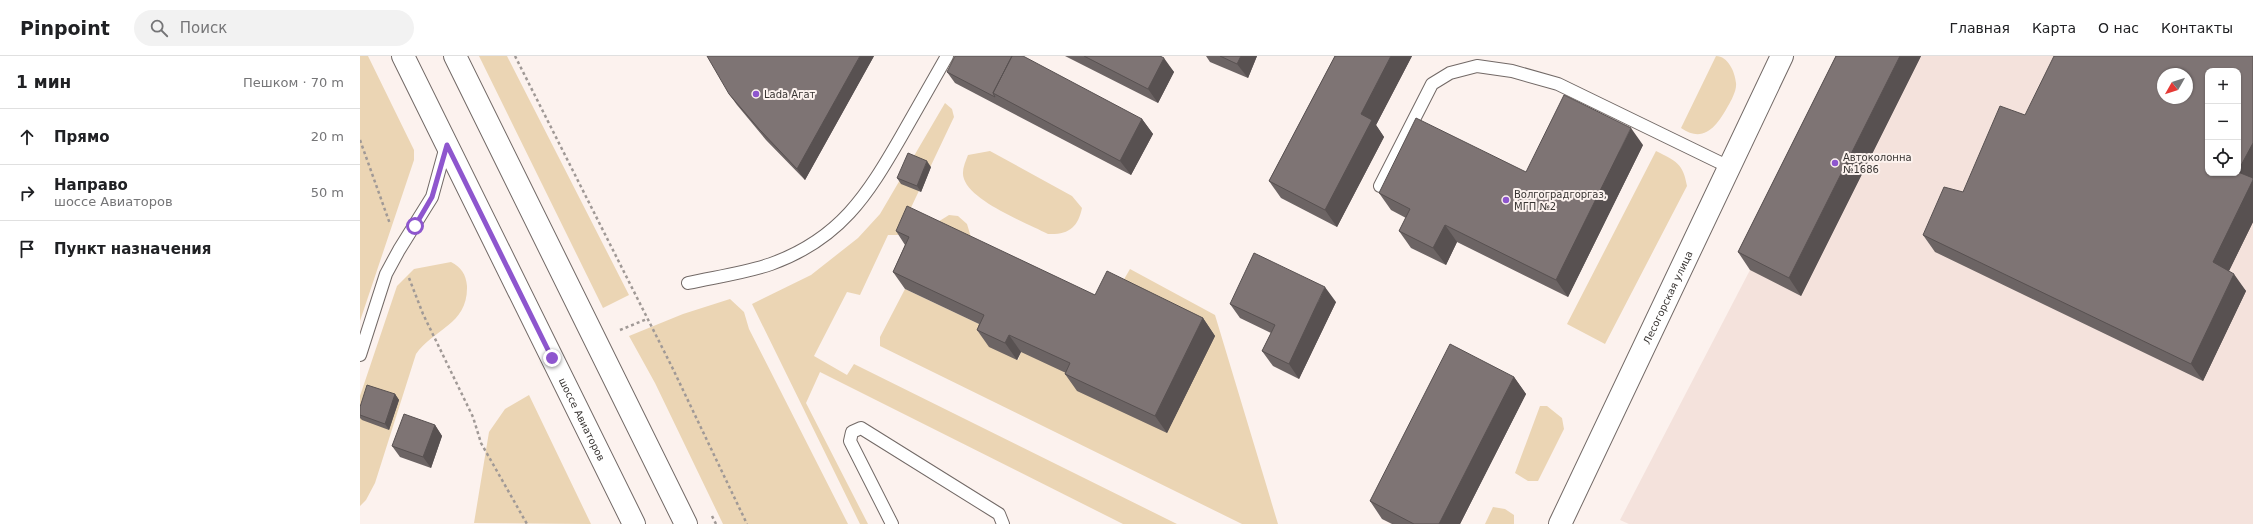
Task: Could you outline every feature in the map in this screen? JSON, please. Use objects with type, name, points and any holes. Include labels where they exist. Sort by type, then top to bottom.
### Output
[{"type":"main road","name":"шоссе Авиаторов","points":[[403,56],[634,524]]},
{"type":"main road","points":[[455,56],[686,524]]},
{"type":"main road","name":"Лесогорская улица","points":[[1560,524],[1778,64]]},
{"type":"lane","points":[[688,283],[771,264],[805,248],[832,232],[854,210],[875,183],[947,56]]},
{"type":"lane","points":[[1380,186],[1432,84],[1450,73],[1477,66],[1512,71],[1558,84],[1730,167]]},
{"type":"lane","points":[[360,355],[386,274],[398,250],[432,197],[447,145]]},
{"type":"lane","points":[[892,524],[850,441],[852,432],[861,428],[999,514],[1003,524]]},
{"type":"path","points":[[515,56],[672,367],[747,524]]},
{"type":"path","points":[[360,140],[398,250],[423,314],[473,417],[481,443],[527,524]]},
{"type":"shaded area","points":[[360,56],[368,56],[414,150],[414,160],[360,321]]},
{"type":"shaded area","points":[[479,56],[507,56],[629,295],[603,308]]},
{"type":"shaded area","points":[[1716,56],[1724,59],[1730,65],[1736,83],[1735,92],[1724,113],[1714,126],[1703,133],[1696,134],[1689,132],[1681,128]]},
{"type":"shaded area","points":[[1857,56],[2253,56],[2253,524],[1629,524],[1620,520],[1750,270]]},
{"type":"shaded area","points":[[945,103],[952,109],[954,117],[898,235],[888,235],[860,295],[847,292],[814,356],[847,375],[854,364],[1177,524],[1123,524],[820,372],[806,403],[868,524],[860,524],[752,304],[811,275],[858,238],[880,214]]},
{"type":"shaded area","points":[[990,151],[1072,196],[1082,208],[1075,225],[1062,233],[1048,234],[1001,211],[978,196],[969,188],[964,179],[964,167],[968,155]]},
{"type":"shaded area","points":[[1656,151],[1674,160],[1681,167],[1687,186],[1605,344],[1567,324]]},
{"type":"shaded area","points":[[949,215],[958,216],[967,224],[973,244],[933,225]]},
{"type":"shaded area","points":[[451,262],[458,266],[465,278],[467,286],[466,299],[456,318],[423,345],[416,354],[375,483],[366,500],[360,506],[360,396],[397,286],[414,269]]},
{"type":"shaded area","points":[[1130,269],[1215,315],[1278,524],[1242,524],[880,346],[880,337],[905,289],[996,332],[1018,360],[1021,352],[1119,288]]},
{"type":"shaded area","points":[[730,299],[744,312],[749,329],[848,524],[723,524],[655,383],[629,336],[683,314]]},
{"type":"shaded area","points":[[529,395],[591,524],[474,523],[489,432],[505,409]]},
{"type":"shaded area","points":[[1540,406],[1547,406],[1562,418],[1564,429],[1538,481],[1528,481],[1515,473]]},
{"type":"shaded area","points":[[1493,507],[1505,509],[1514,515],[1514,524],[1485,524]]},
{"type":"building","points":[[707,56],[860,56],[797,169],[759,129],[729,94]]},
{"type":"building","points":[[955,56],[1012,56],[993,93],[995,97],[947,72]]},
{"type":"building","points":[[1012,56],[1023,56],[1142,119],[1120,161],[993,93]]},
{"type":"building","points":[[1084,56],[1160,56],[1164,58],[1148,89]]},
{"type":"building","points":[[1220,56],[1241,56],[1237,64]]},
{"type":"building","points":[[1335,56],[1391,56],[1361,114],[1372,120],[1325,210],[1269,181]]},
{"type":"building","name":"Автоколонна №1686","points":[[1836,56],[1900,56],[1789,278],[1738,252]]},
{"type":"building","points":[[2054,56],[2253,56],[2253,143],[2241,165],[2241,68],[2205,68],[2205,176],[2241,176],[2241,173],[2253,178],[2253,180],[2213,262],[2234,274],[2191,364],[1923,235],[1944,187],[1963,192],[2000,106],[2025,115]]},
{"type":"building","name":"Волгоградгоргаз, МГП №2","points":[[1564,95],[1631,128],[1556,280],[1445,225],[1433,248],[1399,231],[1410,209],[1379,193],[1416,118],[1526,172]]},
{"type":"building","points":[[908,153],[927,161],[917,186],[897,178]]},
{"type":"building","points":[[907,206],[1095,295],[1107,271],[1203,318],[1155,416],[1065,374],[1070,363],[1009,335],[1005,343],[977,330],[984,315],[893,272],[909,237],[896,231]]},
{"type":"building","points":[[1254,253],[1325,287],[1289,364],[1262,351],[1275,325],[1230,304]]},
{"type":"building","points":[[1450,344],[1514,377],[1439,524],[1414,524],[1370,501]]},
{"type":"building","points":[[367,385],[395,394],[385,424],[360,415],[360,407]]},
{"type":"building","points":[[404,414],[435,425],[423,457],[392,446]]},
{"type":"place","name":"Lada Агат","points":[[756,94]]},
{"type":"place","name":"Автоколонна №1686","points":[[1835,163]]},
{"type":"place","name":"Волгоградгоргаз, МГП №2","points":[[1506,200]]},
{"type":"route","points":[[415,226],[432,197],[447,145],[552,358]]}]
